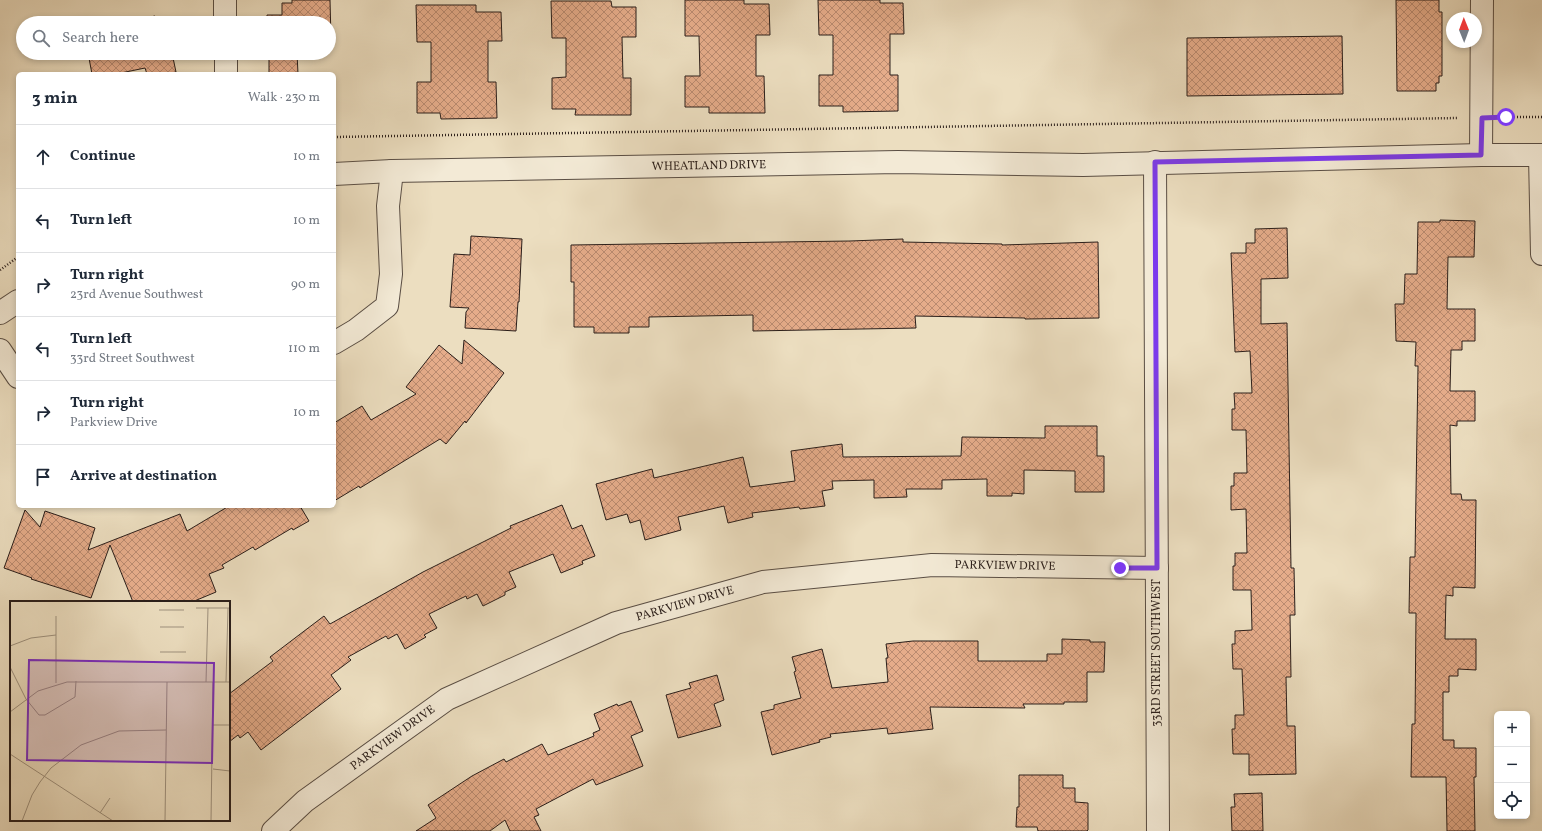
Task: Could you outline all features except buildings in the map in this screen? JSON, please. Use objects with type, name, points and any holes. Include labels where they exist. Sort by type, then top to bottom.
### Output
[{"type":"street","points":[[225,0],[225,16]]},
{"type":"street","points":[[1481,155],[1482,0]]},
{"type":"street","points":[[226,60],[226,72]]},
{"type":"street","points":[[1541,155],[1542,254]]},
{"type":"street","name":"WHEATLAND DRIVE","points":[[336,174],[392,170],[898,162],[1083,165],[1155,162],[1541,155]]},
{"type":"street","name":"33RD STREET SOUTHWEST","points":[[1155,162],[1158,831]]},
{"type":"street","points":[[336,342],[356,330],[387,306],[391,274],[388,206],[392,170]]},
{"type":"street","points":[[0,313],[16,302]]},
{"type":"street","points":[[0,350],[16,374]]},
{"type":"street","name":"PARKVIEW DRIVE","points":[[273,831],[306,801],[447,699],[616,623],[763,582],[932,565],[1157,568]]},
{"type":"path","points":[[336,137],[1542,117]]},
{"type":"path","points":[[0,270],[16,258]]},
{"type":"route","points":[[1120,568],[1157,568],[1155,162],[1481,155],[1482,118],[1506,117]]}]
